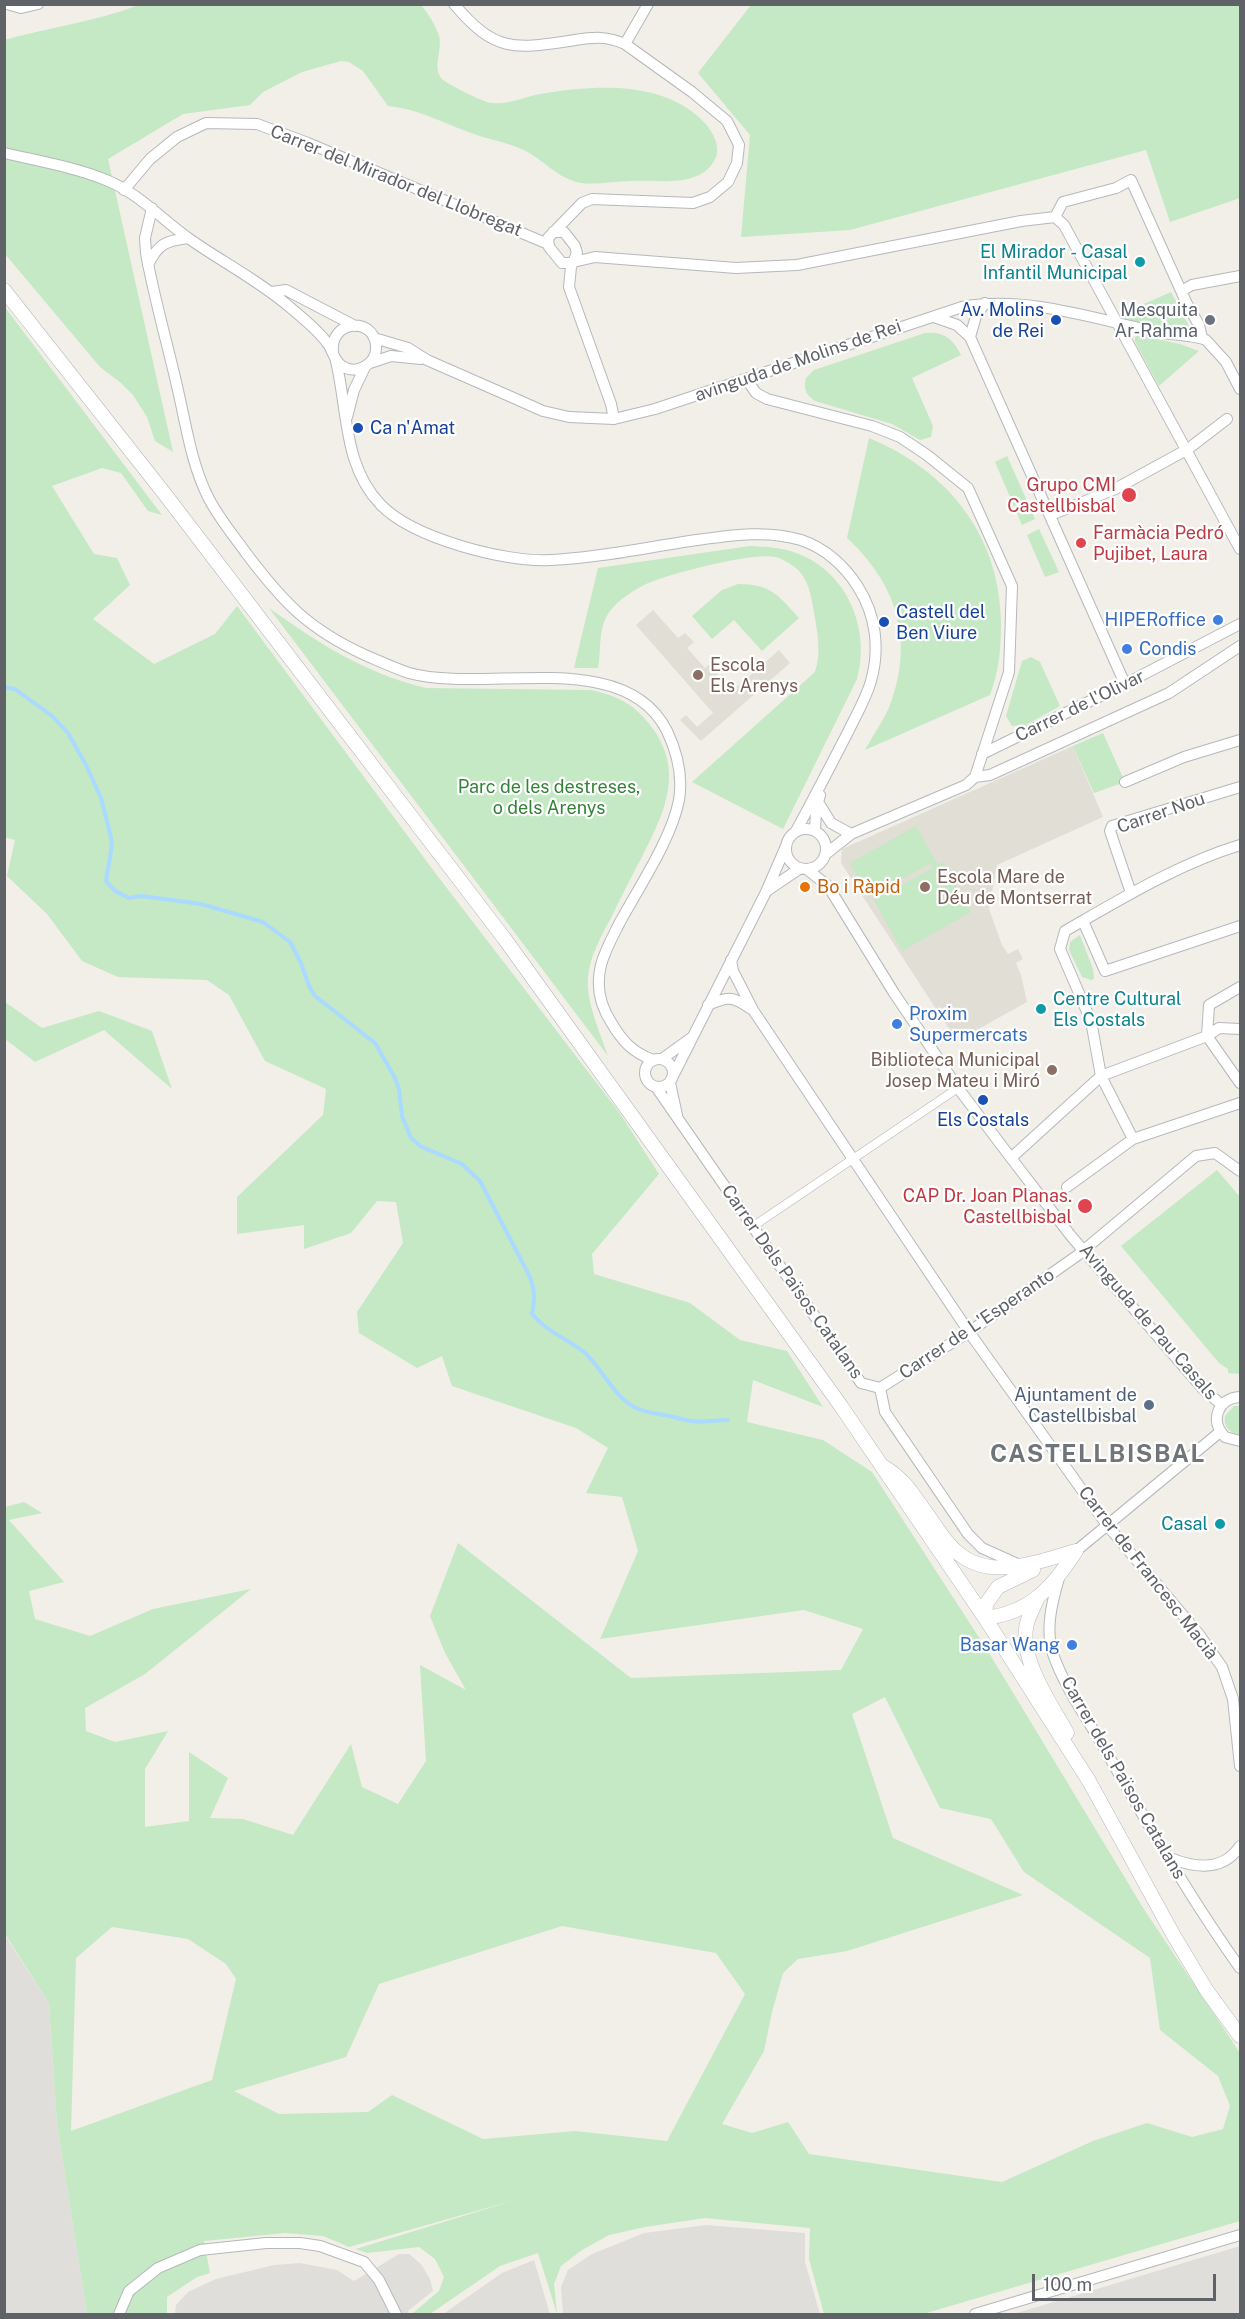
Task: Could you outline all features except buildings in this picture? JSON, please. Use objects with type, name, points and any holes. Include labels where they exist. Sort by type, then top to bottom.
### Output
[{"type":"street","points":[[7,4],[21,8],[39,4]]},
{"type":"street","points":[[454,4],[482,34],[507,44],[524,46],[597,36],[625,44],[692,92],[727,121],[739,144],[737,163],[728,182],[710,197],[693,203],[592,198],[582,203],[548,238],[548,244],[559,261],[565,264],[595,257],[736,268],[797,265],[1021,221],[1055,217],[1064,225],[1188,449],[1240,549]]},
{"type":"street","points":[[625,44],[648,4]]},
{"type":"street","name":"Carrer del Mirador del Llobregat","points":[[124,189],[150,159],[177,137],[206,123],[257,124],[308,143],[548,244]]},
{"type":"street","points":[[4,153],[72,169],[106,180],[124,189],[152,208],[188,238],[272,292],[291,307],[322,338],[334,357],[350,370],[368,365]]},
{"type":"street","points":[[1055,217],[1063,202],[1116,188],[1131,180],[1199,325],[1202,338],[1212,344],[1226,362],[1240,389]]},
{"type":"street","points":[[152,208],[145,238],[148,266],[201,481],[225,524],[272,587],[302,618],[331,639],[410,673],[437,678],[589,680],[614,686],[644,704],[656,714],[665,727],[680,771],[676,810],[652,864],[614,934],[601,963],[599,976],[602,1002],[613,1026],[628,1047],[670,1064],[671,1079]]},
{"type":"street","points":[[569,237],[574,212]]},
{"type":"street","points":[[553,232],[561,231],[569,237],[577,253],[573,261],[569,287],[611,404],[614,419]]},
{"type":"street","points":[[148,266],[155,250],[167,242],[188,238]]},
{"type":"street","points":[[1183,290],[1192,285],[1240,276]]},
{"type":"street","points":[[4,290],[164,493],[504,938],[841,1406],[985,1618],[1089,1781],[1174,1936],[1207,1991],[1240,2036]]},
{"type":"street","points":[[272,292],[286,290],[355,326]]},
{"type":"street","points":[[970,337],[976,316],[985,303]]},
{"type":"street","name":"avinguda de Molins de Rei","points":[[374,338],[408,348],[427,360],[543,411],[579,419],[614,419],[634,416],[934,316],[985,303],[1036,307],[1178,336],[1202,338]]},
{"type":"street","points":[[934,316],[957,325],[970,337],[1125,684]]},
{"type":"street","points":[[347,417],[354,390],[376,351],[374,338],[363,327],[348,326],[337,334],[332,346],[347,417],[347,430],[356,467],[374,497],[393,516],[407,525],[452,542],[512,558],[551,561],[718,537],[760,534],[802,541],[830,556],[852,577],[866,601],[873,624],[876,650],[868,693],[796,831],[789,837],[766,892],[671,1079],[663,1087],[656,1087],[648,1083],[645,1075],[647,1066],[692,1037]]},
{"type":"street","name":"avinguda de Molins de Rei","points":[[368,365],[391,356],[427,360]]},
{"type":"street","points":[[747,380],[756,393],[767,399],[872,426],[900,437],[968,488],[1012,586],[1010,672],[975,777]]},
{"type":"street","points":[[1051,515],[1115,489],[1188,449],[1227,419]]},
{"type":"street","name":"Carrer de l'Olivar","points":[[981,758],[1240,624]]},
{"type":"street","name":"Carrer de l'Olivar","points":[[824,858],[851,834],[966,785],[975,777],[990,775],[1169,693],[1240,646]]},
{"type":"street","points":[[1125,782],[1184,757],[1240,740]]},
{"type":"street","points":[[981,758],[988,768],[999,771]]},
{"type":"street","points":[[817,832],[818,802],[826,775]]},
{"type":"street","name":"Carrer Nou","points":[[1131,893],[1110,831],[1112,826],[1240,787]]},
{"type":"street","points":[[818,802],[831,823],[851,834]]},
{"type":"street","points":[[766,892],[824,858],[827,845],[817,832],[806,829],[796,831]]},
{"type":"street","name":"Carrer de l'Olivar","points":[[817,832],[851,834]]},
{"type":"street","points":[[1133,1139],[1101,1076],[1091,1021],[1060,949],[1065,931],[1131,893],[1214,853],[1240,845]]},
{"type":"street","points":[[786,846],[786,855],[791,863],[803,869]]},
{"type":"street","name":"Avinguda de Pau Casals","points":[[824,858],[828,886],[894,993],[958,1088],[1084,1250],[1204,1390],[1222,1405]]},
{"type":"street","name":"Avinguda de Pau Casals","points":[[803,869],[828,886]]},
{"type":"street","points":[[1083,921],[1105,971],[1240,926]]},
{"type":"street","name":"Carrer de Francesc Macià","points":[[730,960],[733,971],[753,1010],[969,1332],[1107,1525],[1198,1633],[1222,1667],[1233,1699],[1240,1766]]},
{"type":"street","points":[[1240,987],[1209,1005],[1207,1036],[1240,1083]]},
{"type":"street","points":[[708,1005],[723,998],[737,999],[753,1010]]},
{"type":"street","points":[[1011,1158],[1101,1076],[1207,1036],[1220,1028],[1240,1029]]},
{"type":"street","name":"Carrer Dels Països Catalans","points":[[671,1079],[678,1121]]},
{"type":"street","name":"Carrer Dels Països Catalans","points":[[656,1087],[861,1383],[880,1388],[885,1412],[963,1528],[982,1548],[1022,1566]]},
{"type":"street","points":[[752,1227],[958,1088]]},
{"type":"street","points":[[1067,1187],[1133,1139],[1240,1103]]},
{"type":"street","name":"Carrer de L'Esperanto","points":[[880,1388],[969,1332],[1084,1250],[1196,1156],[1215,1153],[1224,1157],[1240,1171]]},
{"type":"street","points":[[1240,1397],[1233,1398],[1222,1405],[1216,1418],[1220,1432],[1231,1440],[1240,1441]]},
{"type":"street","points":[[985,1618],[1018,1611],[1038,1597],[1060,1575],[1076,1551],[1220,1432]]},
{"type":"street","points":[[880,1464],[901,1478],[950,1545],[976,1565],[1005,1568],[1022,1566],[1076,1551]]},
{"type":"street","points":[[985,1618],[986,1604],[998,1587],[1076,1551]]},
{"type":"street","name":"Carrer dels Països Catalans","points":[[1060,1575],[1049,1623],[1053,1653],[1062,1674],[1126,1788],[1210,1926],[1240,1968]]},
{"type":"street","points":[[1038,1597],[1026,1626],[1025,1649],[1040,1683],[1068,1733],[1089,1781]]},
{"type":"street","points":[[1170,1858],[1197,1867],[1208,1866],[1230,1858],[1240,1846]]},
{"type":"street","points":[[975,2314],[1240,2235]]},
{"type":"street","points":[[119,2314],[129,2291],[158,2268],[200,2250],[266,2243],[300,2243],[320,2246],[364,2262],[379,2280],[396,2314]]},
{"type":"shaded area","name":"Escola Els Arenys","points":[[653,610],[678,638],[685,633],[694,642],[687,648],[705,668],[712,662],[720,672],[714,678],[728,695],[779,650],[790,663],[701,741],[680,720],[686,715],[697,727],[713,713],[636,625]]},
{"type":"shaded area","name":"Escola Mare de Déu de Montserrat","points":[[1073,746],[1103,817],[997,865],[989,909],[1002,945],[1008,954],[1018,949],[1023,959],[1016,963],[1027,1002],[957,1041],[841,863],[842,849]]},
{"type":"shaded area","points":[[4,1934],[49,2003],[57,2124],[87,2314],[5,2314]]},
{"type":"shaded area","points":[[706,2225],[805,2233],[805,2262],[820,2314],[563,2314],[561,2287],[568,2270],[592,2254],[644,2233]]},
{"type":"shaded area","points":[[1240,2246],[1240,2314],[1013,2314],[1037,2307]]},
{"type":"shaded area","points":[[399,2254],[409,2254],[421,2264],[430,2279],[433,2291],[408,2311],[409,2314],[175,2314],[176,2305],[188,2292],[216,2279],[274,2265],[300,2263],[337,2270],[354,2281]]},
{"type":"shaded area","points":[[534,2260],[550,2314],[443,2314],[502,2273]]},
{"type":"green space","points":[[139,5],[421,5],[432,20],[439,36],[438,70],[440,76],[467,93],[488,102],[499,103],[540,94],[586,88],[648,92],[686,107],[702,120],[716,141],[717,153],[706,170],[687,179],[576,182],[562,176],[520,148],[421,114],[388,106],[363,71],[349,62],[341,61],[302,72],[263,92],[250,105],[183,114],[108,159],[173,452],[155,441],[147,417],[133,395],[100,367],[5,254],[4,40],[106,16]]},
{"type":"green space","points":[[751,5],[1240,5],[1240,198],[1170,222],[1146,150],[850,230],[741,237],[750,135],[698,73]]},
{"type":"green space","points":[[1171,292],[1189,326],[1183,332],[1126,320],[1121,314]]},
{"type":"green space","points":[[4,306],[162,515],[148,511],[121,473],[102,468],[52,486],[94,554],[117,558],[130,585],[93,619],[154,664],[215,634],[237,606],[436,874],[619,1112],[659,1174],[592,1254],[594,1274],[690,1303],[740,1340],[787,1351],[823,1407],[753,1380],[747,1422],[823,1440],[872,1472],[989,1653],[1145,1911],[1240,2053],[1240,2221],[923,2314],[824,2314],[809,2259],[810,2228],[705,2218],[609,2235],[582,2250],[561,2266],[554,2284],[557,2314],[538,2253],[500,2266],[430,2314],[414,2314],[439,2291],[444,2277],[435,2259],[419,2247],[367,2253],[356,2249],[515,2200],[349,2247],[323,2236],[285,2233],[204,2241],[210,2273],[197,2277],[167,2297],[167,2314],[87,2314],[57,2124],[49,2003],[5,1934],[5,1507],[24,1502],[42,1513],[9,1520],[64,1582],[29,1591],[35,1619],[90,1636],[153,1609],[251,1589],[145,1674],[85,1708],[86,1731],[115,1742],[168,1731],[145,1769],[145,1827],[189,1821],[189,1752],[228,1778],[210,1818],[243,1819],[293,1835],[351,1744],[362,1787],[398,1804],[426,1761],[420,1665],[466,1690],[445,1653],[430,1616],[458,1543],[631,1678],[841,1670],[863,1629],[804,1610],[600,1639],[638,1551],[622,1497],[586,1493],[608,1448],[576,1428],[452,1386],[442,1356],[417,1368],[359,1333],[357,1312],[403,1243],[396,1202],[377,1201],[351,1233],[304,1249],[304,1225],[237,1234],[237,1197],[323,1115],[326,1089],[265,1061],[229,995],[207,980],[118,977],[82,961],[47,914],[7,876],[15,840],[4,837]],"holes":[[[885,1697],[940,1808],[991,1819],[1024,1872],[1150,1958],[1160,2030],[1218,2076],[1230,2106],[1223,2129],[1192,2137],[1147,2123],[1093,2141],[1002,2182],[809,2154],[788,2122],[752,2133],[722,2124],[764,2051],[783,1973],[798,1959],[847,1951],[1023,1895],[893,1838],[852,1714]],[[562,1926],[716,1953],[745,1994],[667,2141],[575,2131],[483,2139],[392,2095],[368,2112],[279,2114],[234,2091],[346,2057],[379,1984]],[[112,1927],[188,1939],[226,1964],[236,1979],[212,2080],[71,2131],[76,1958]]]},
{"type":"green space","points":[[925,333],[938,333],[947,337],[961,355],[912,378],[933,426],[931,437],[920,440],[892,424],[815,401],[806,391],[806,378],[814,370]]},
{"type":"green space","points":[[1138,335],[1180,344],[1199,351],[1159,386],[1135,342],[1135,337]]},
{"type":"green space","points":[[869,438],[923,468],[964,510],[980,534],[991,562],[998,591],[1001,633],[997,669],[990,695],[865,750],[890,705],[901,658],[900,635],[889,593],[864,555],[847,538]]},
{"type":"green space","points":[[1007,456],[1035,519],[1022,525],[995,462]]},
{"type":"green space","points":[[1039,529],[1059,572],[1045,577],[1027,535]]},
{"type":"green space","points":[[750,546],[796,553],[829,573],[851,604],[861,641],[857,679],[783,829],[692,782],[815,672],[818,645],[813,605],[810,591],[796,568],[786,561],[764,556],[691,570],[646,584],[622,599],[606,618],[603,625],[598,668],[574,668],[598,568]]},
{"type":"green space","points":[[738,584],[758,586],[773,592],[799,618],[762,651],[734,620],[712,639],[692,616],[722,590]]},
{"type":"green space","name":"Parc de les destreses, o dels Arenys","points":[[269,608],[343,656],[404,682],[426,688],[590,690],[618,698],[647,721],[663,745],[668,762],[667,794],[650,841],[596,946],[588,977],[591,1007],[608,1056]]},
{"type":"green space","points":[[1031,657],[1040,662],[1060,706],[1026,725],[1012,726],[1006,716],[1022,661]]},
{"type":"green space","points":[[1103,733],[1125,782],[1094,793],[1073,746]]},
{"type":"green space","points":[[916,826],[938,865],[943,862],[971,912],[902,951],[874,900],[933,868],[931,863],[869,897],[850,863]]},
{"type":"green space","points":[[1080,935],[1093,969],[1094,979],[1091,980],[1082,977],[1069,950],[1070,942]]},
{"type":"green space","points":[[5,1002],[42,1028],[99,1011],[152,1031],[172,1089],[104,1030],[35,1062],[5,1039]]},
{"type":"green space","points":[[1217,1170],[1240,1197],[1240,1374],[1228,1373],[1228,1369],[1219,1363],[1121,1246]]},
{"type":"green space","points":[[1234,1406],[1240,1406],[1239,1434],[1230,1431],[1225,1423],[1225,1416]]},
{"type":"waterway","points":[[4,687],[15,689],[52,716],[68,733],[86,765],[101,798],[110,833],[112,845],[106,881],[115,891],[129,898],[141,896],[201,904],[263,922],[290,942],[315,996],[375,1043],[395,1078],[399,1089],[402,1116],[411,1138],[420,1146],[462,1164],[480,1181],[530,1277],[534,1295],[532,1314],[550,1330],[584,1352],[619,1395],[634,1407],[691,1421],[728,1420]]},
{"type":"place","name":"El Mirador - Casal Infantil Municipal","points":[[1140,262]]},
{"type":"place","name":"Av. Molins de Rei","points":[[1056,320]]},
{"type":"place","name":"Mesquita Ar-Rahma","points":[[1210,320]]},
{"type":"place","name":"Ca n'Amat","points":[[358,428]]},
{"type":"place","name":"Grupo CMI Castellbisbal","points":[[1129,495]]},
{"type":"place","name":"Farmàcia Pedró Pujibet, Laura","points":[[1081,543]]},
{"type":"place","name":"HIPERoffice","points":[[1218,620]]},
{"type":"place","name":"Castell del Ben Viure","points":[[884,622]]},
{"type":"place","name":"Condis","points":[[1127,649]]},
{"type":"place","name":"Escola Els Arenys","points":[[698,675]]},
{"type":"place","name":"Bo i Ràpid","points":[[805,887]]},
{"type":"place","name":"Escola Mare de Déu de Montserrat","points":[[925,887]]},
{"type":"place","name":"Centre Cultural Els Costals","points":[[1041,1009]]},
{"type":"place","name":"Proxim Supermercats","points":[[897,1024]]},
{"type":"place","name":"Biblioteca Municipal Josep Mateu i Miró","points":[[1052,1070]]},
{"type":"place","name":"Els Costals","points":[[983,1100]]},
{"type":"place","name":"CAP Dr. Joan Planas. Castellbisbal","points":[[1085,1206]]},
{"type":"place","name":"Ajuntament de Castellbisbal","points":[[1149,1405]]},
{"type":"place","name":"Casal","points":[[1220,1524]]},
{"type":"place","name":"Basar Wang","points":[[1072,1645]]},
{"type":"district","name":"CASTELLBISBAL","points":[[1098,1455]]}]
